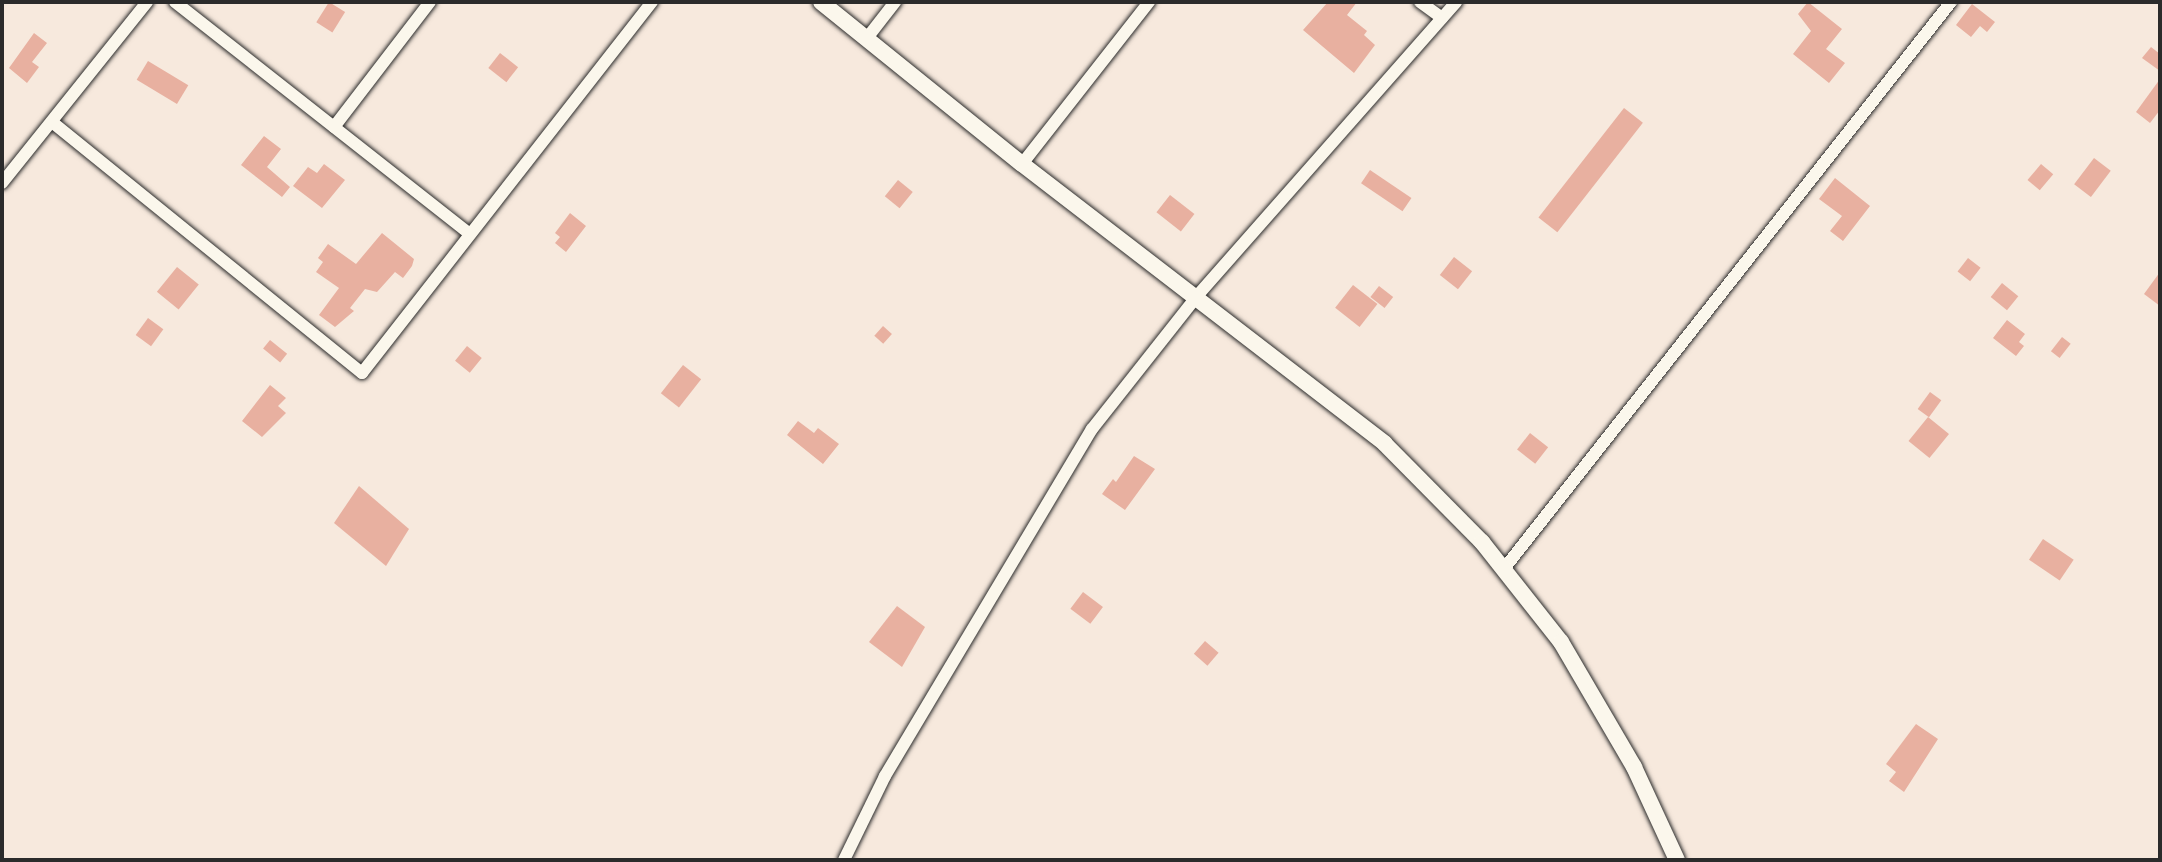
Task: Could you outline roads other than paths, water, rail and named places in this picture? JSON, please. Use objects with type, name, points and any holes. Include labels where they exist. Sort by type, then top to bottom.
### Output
[{"type":"street","points":[[2,183],[147,2]]},
{"type":"street","points":[[175,2],[470,234]]},
{"type":"street","points":[[334,127],[430,2]]},
{"type":"street","points":[[52,121],[362,373],[652,2]]},
{"type":"street","points":[[821,2],[1022,164],[1197,296],[1385,444],[1503,569],[1561,642],[1634,767],[1677,860]]},
{"type":"street","points":[[867,38],[895,2]]},
{"type":"street","points":[[1022,164],[1149,2]]},
{"type":"street","points":[[1420,2],[1442,18]]},
{"type":"street","points":[[844,860],[885,776],[1092,429],[1197,296],[1456,2]]},
{"type":"street","points":[[1503,569],[1951,2]]}]
